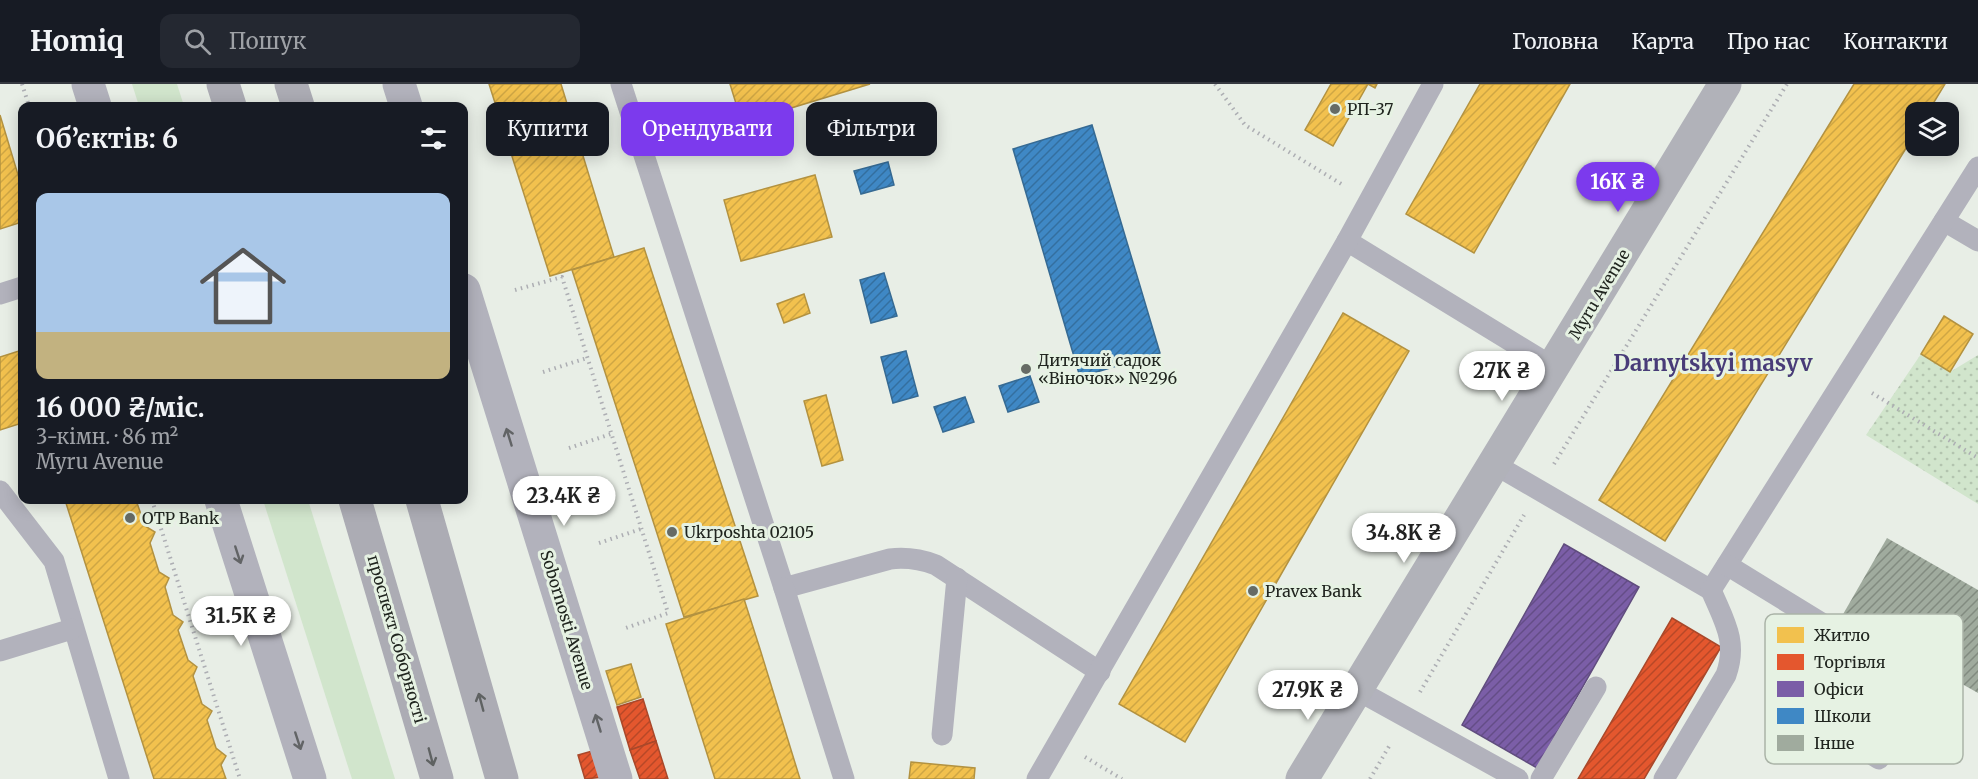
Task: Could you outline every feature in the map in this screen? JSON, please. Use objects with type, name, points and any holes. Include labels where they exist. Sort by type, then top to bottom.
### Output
[{"type":"highway","points":[[223,84],[229,102]]},
{"type":"highway","points":[[291,84],[297,102]]},
{"type":"highway","name":"проспект Соборності","points":[[356,504],[437,779]]},
{"type":"highway","points":[[423,504],[502,779]]},
{"type":"main road","name":"Myru Avenue","points":[[1302,779],[1725,84]]},
{"type":"street","points":[[88,84],[94,102]]},
{"type":"street","points":[[399,84],[405,102]]},
{"type":"street","name":"Sobornosti Avenue","points":[[468,303],[616,779]]},
{"type":"street","points":[[221,504],[310,779]]},
{"type":"lane","points":[[621,84],[844,779]]},
{"type":"lane","points":[[1037,779],[1101,672],[1347,241],[1433,84]]},
{"type":"lane","points":[[1711,590],[1978,167]]},
{"type":"lane","points":[[1944,221],[1978,241]]},
{"type":"lane","points":[[1347,241],[1553,368]]},
{"type":"lane","points":[[0,294],[18,288]]},
{"type":"lane","points":[[1494,464],[1711,590],[1730,637],[1733,649],[1731,661],[1726,675],[1664,779]]},
{"type":"lane","points":[[0,491],[54,561],[72,628],[119,779]]},
{"type":"lane","points":[[784,588],[907,557],[936,565],[1101,672]]},
{"type":"lane","points":[[1726,565],[1807,614]]},
{"type":"lane","points":[[942,735],[957,578]]},
{"type":"lane","points":[[0,651],[72,628]]},
{"type":"lane","points":[[1541,779],[1596,687]]},
{"type":"lane","points":[[1357,690],[1518,779]]},
{"type":"path","points":[[22,84],[28,102]]},
{"type":"path","points":[[1215,84],[1245,125],[1369,202]]},
{"type":"path","points":[[1370,779],[1537,491],[1787,84]]},
{"type":"path","points":[[515,290],[562,277],[668,613],[626,628]]},
{"type":"path","points":[[543,372],[587,358]]},
{"type":"path","points":[[1845,377],[1978,458]]},
{"type":"path","points":[[569,448],[611,434]]},
{"type":"path","points":[[153,504],[240,779]]},
{"type":"path","points":[[599,543],[641,529]]},
{"type":"path","points":[[1059,741],[1122,779]]},
{"type":"green space","points":[[132,84],[177,84],[183,102],[138,102]]},
{"type":"green space","points":[[1921,354],[1950,372],[1978,355],[1978,504],[1866,435]]},
{"type":"green space","points":[[264,504],[309,504],[395,779],[352,779]]},
{"type":"building: Житло","points":[[489,84],[561,84],[567,102],[495,102]]},
{"type":"building: Житло","points":[[730,84],[870,84],[794,107],[794,102],[736,102]]},
{"type":"building: Житло","name":"РП-37","points":[[1331,84],[1368,84],[1333,146],[1305,130]]},
{"type":"building: Житло","points":[[1480,84],[1570,84],[1474,253],[1406,214]]},
{"type":"building: Житло","points":[[1854,84],[1945,84],[1934,102],[1905,102],[1905,150],[1665,541],[1599,500]]},
{"type":"building: Житло","points":[[0,115],[18,175],[18,223],[0,229]]},
{"type":"building: Житло","points":[[512,156],[583,156],[614,257],[550,276]]},
{"type":"building: Житло","points":[[815,175],[832,237],[741,261],[724,200]]},
{"type":"building: Житло","points":[[644,248],[758,596],[684,617],[572,270]]},
{"type":"building: Житло","points":[[804,294],[810,313],[784,323],[777,304]]},
{"type":"building: Житло","points":[[1343,313],[1409,351],[1185,742],[1119,704]]},
{"type":"building: Житло","points":[[1944,316],[1973,334],[1950,372],[1921,354]]},
{"type":"building: Житло","points":[[18,351],[18,424],[0,430],[0,357]]},
{"type":"building: Житло","points":[[826,395],[843,460],[822,466],[804,401]]},
{"type":"building: Житло","points":[[66,504],[137,504],[145,526],[155,532],[150,543],[159,572],[169,578],[165,587],[173,615],[183,622],[178,630],[188,660],[197,667],[193,676],[202,704],[212,711],[207,720],[216,748],[226,756],[221,765],[226,779],[154,779]]},
{"type":"building: Житло","points":[[744,599],[800,779],[715,779],[666,624]]},
{"type":"building: Житло","points":[[631,664],[641,697],[617,705],[606,671]]},
{"type":"building: Житло","points":[[911,762],[975,768],[974,779],[909,779]]},
{"type":"building: Торгівля","points":[[1672,618],[1721,647],[1644,779],[1578,779]]},
{"type":"building: Торгівля","points":[[643,699],[656,741],[630,750],[617,707]]},
{"type":"building: Торгівля","points":[[656,741],[668,779],[640,779],[630,750]]},
{"type":"building: Торгівля","points":[[596,750],[603,777],[585,779],[578,755]]},
{"type":"building: Офіси","points":[[1564,544],[1639,587],[1537,768],[1462,725]]},
{"type":"building: Школи","points":[[1092,125],[1160,353],[1080,377],[1013,149]]},
{"type":"building: Школи","points":[[888,162],[894,185],[861,194],[854,171]]},
{"type":"building: Школи","points":[[884,273],[897,316],[871,323],[860,280]]},
{"type":"building: Школи","points":[[906,351],[918,396],[893,403],[881,357]]},
{"type":"building: Школи","points":[[1030,376],[1039,402],[1008,412],[999,386]]},
{"type":"building: Школи","points":[[965,397],[974,422],[943,432],[934,407]]},
{"type":"building: Інше","points":[[1887,538],[1978,590],[1978,693],[1963,685],[1963,614],[1843,614]]},
{"type":"place","name":"РП-37","points":[[1335,109]]},
{"type":"place","name":"Дитячий садок «Віночок» №296","points":[[1026,369]]},
{"type":"place","name":"OTP Bank","points":[[130,518]]},
{"type":"place","name":"Ukrposhta 02105","points":[[672,532]]},
{"type":"place","name":"Pravex Bank","points":[[1253,591]]},
{"type":"district","name":"Darnytskyi masyv","points":[[1713,363]]}]
